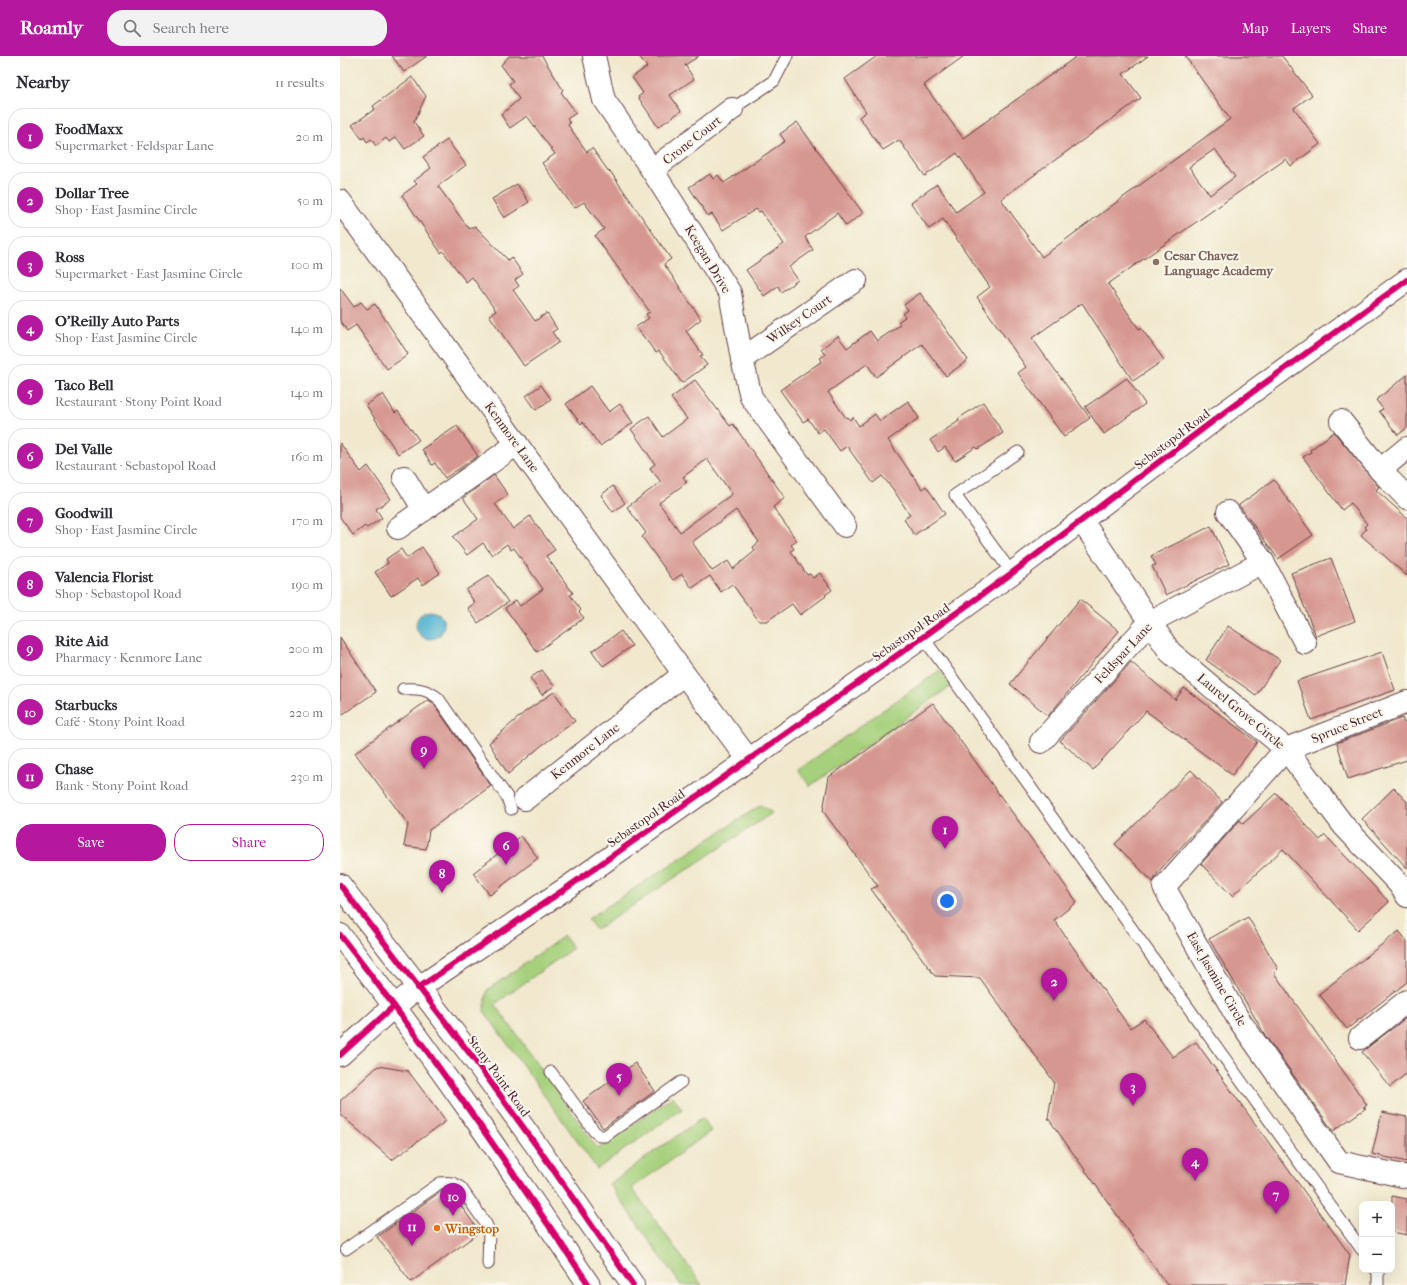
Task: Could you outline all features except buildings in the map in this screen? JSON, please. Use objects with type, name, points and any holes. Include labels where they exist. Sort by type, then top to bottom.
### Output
[{"type":"street","name":"Keegan Drive","points":[[594,56],[604,100],[652,170],[730,293],[742,359],[751,397],[845,526]]},
{"type":"street","name":"Crone Court","points":[[652,170],[732,109]]},
{"type":"street","name":"Kenmore Lane","points":[[340,201],[684,674],[749,760]]},
{"type":"street","name":"Wilkey Court","points":[[742,359],[856,280]]},
{"type":"street","name":"Sebastopol Road","points":[[340,1055],[394,1006],[418,988],[568,887],[923,637],[1082,521],[1225,412],[1407,280]]},
{"type":"street","points":[[1341,422],[1380,470],[1407,498]]},
{"type":"street","points":[[398,528],[517,444]]},
{"type":"street","points":[[1380,470],[1407,448]]},
{"type":"street","points":[[404,477],[424,510]]},
{"type":"street","points":[[1228,512],[1263,562],[1305,643]]},
{"type":"street","name":"Laurel Grove Circle","points":[[1082,521],[1170,652],[1286,749],[1344,826],[1399,884],[1407,896]]},
{"type":"street","name":"Feldspar Lane","points":[[1041,742],[1150,622],[1263,562]]},
{"type":"street","name":"Kenmore Lane","points":[[518,804],[684,674]]},
{"type":"street","name":"Spruce Street","points":[[1286,749],[1407,702]]},
{"type":"street","name":"East Jasmine Circle","points":[[1286,749],[1164,887],[1237,1017],[1339,1162],[1407,1177]]},
{"type":"street","name":"Stony Point Road","points":[[340,886],[474,1059],[541,1152],[633,1285]]},
{"type":"street","points":[[340,935],[394,1006],[500,1153],[589,1285]]},
{"type":"street","points":[[1360,1038],[1407,1001]]},
{"type":"lane","points":[[732,109],[774,81],[788,56]]},
{"type":"lane","points":[[1012,573],[955,495],[1018,452]]},
{"type":"lane","points":[[923,637],[1359,1246]]},
{"type":"lane","points":[[403,690],[417,688],[432,693],[438,698],[506,796],[518,804]]},
{"type":"lane","points":[[551,1072],[594,1131],[600,1136],[605,1136],[681,1082]]},
{"type":"lane","points":[[346,1249],[440,1183],[448,1182],[456,1184],[461,1188],[486,1224],[489,1231],[488,1264]]},
{"type":"lane","points":[[1378,1273],[1378,1285]]},
{"type":"green space","points":[[940,670],[951,686],[810,786],[798,770]]},
{"type":"green space","points":[[761,805],[772,813],[596,930],[588,919]]},
{"type":"green space","points":[[564,936],[573,948],[495,1004],[598,1149],[673,1096],[682,1109],[597,1169],[484,1011],[487,990]]},
{"type":"green space","points":[[702,1118],[711,1131],[632,1188],[702,1285],[681,1285],[609,1184]]},
{"type":"water","points":[[430,611],[440,615],[444,625],[440,635],[430,639],[420,635],[416,625],[420,615]]},
{"type":"cycle path","points":[[418,988],[568,887],[923,637],[1012,573],[1225,412],[1407,280]]},
{"type":"cycle path","points":[[340,885],[474,1059],[541,1152],[633,1285]]},
{"type":"cycle path","points":[[340,935],[468,1108],[589,1285]]},
{"type":"cycle path","points":[[340,1055],[394,1006]]},
{"type":"place","name":"Cesar Chavez Language Academy","points":[[1156,262]]},
{"type":"place","name":"Rite Aid","points":[[424,769]]},
{"type":"place","name":"FoodMaxx","points":[[945,849]]},
{"type":"place","name":"Del Valle","points":[[506,865]]},
{"type":"place","name":"Valencia Florist","points":[[442,893]]},
{"type":"place","name":"Dollar Tree","points":[[1054,1001]]},
{"type":"place","name":"Taco Bell","points":[[619,1096]]},
{"type":"place","name":"Ross","points":[[1133,1106]]},
{"type":"place","name":"O'Reilly Auto Parts","points":[[1195,1181]]},
{"type":"place","name":"Goodwill","points":[[1276,1214]]},
{"type":"place","name":"Starbucks","points":[[453,1216]]},
{"type":"place","name":"Wingstop","points":[[437,1228]]},
{"type":"place","name":"Chase","points":[[412,1246]]}]
